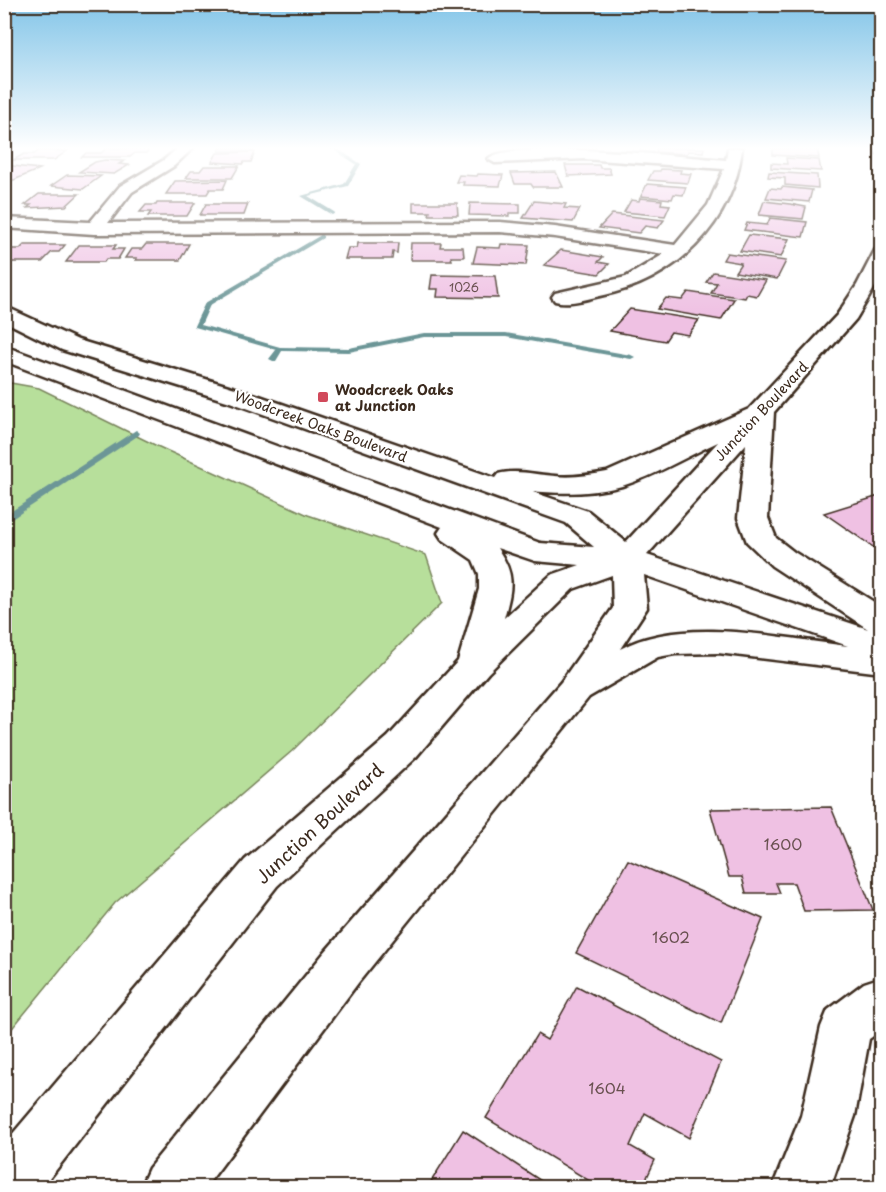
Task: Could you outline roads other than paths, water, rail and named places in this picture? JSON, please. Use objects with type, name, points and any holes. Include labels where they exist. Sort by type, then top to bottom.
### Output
[{"type":"main road","points":[[94,229],[114,204]]},
{"type":"main road","points":[[562,297],[609,288],[642,278],[667,263],[693,237],[716,204]]},
{"type":"main road","points":[[4,223],[94,229],[500,227],[555,232],[679,251]]},
{"type":"main road","name":"Junction Boulevard","points":[[5,1188],[261,873],[402,747],[475,665],[562,582],[627,559],[845,319],[867,285],[882,254]]},
{"type":"main road","name":"Woodcreek Oaks Boulevard","points":[[4,312],[70,345],[236,396],[577,517],[627,559]]},
{"type":"main road","name":"Woodcreek Oaks Boulevard","points":[[4,352],[535,552],[627,559],[882,645]]},
{"type":"main road","points":[[459,476],[558,485],[586,484],[614,479],[762,412],[753,518],[762,542],[783,559],[882,622]]},
{"type":"main road","points":[[413,507],[486,555],[495,574],[495,589],[475,665]]},
{"type":"main road","points":[[169,1188],[341,968],[574,691],[630,608],[627,559]]},
{"type":"main road","points":[[574,691],[648,648],[675,643],[718,642],[882,661]]},
{"type":"main road","points":[[801,1188],[828,1116],[846,1027],[882,999]]},
{"type":"waterway","points":[[317,204],[332,213]]},
{"type":"waterway","points":[[280,349],[197,326],[207,304],[321,237]]},
{"type":"waterway","points":[[280,349],[349,350],[424,335],[506,335],[631,357]]},
{"type":"waterway","points":[[273,359],[280,349]]},
{"type":"waterway","points":[[4,521],[136,433]]},
{"type":"place","name":"Woodcreek Oaks at Junction","points":[[323,397]]}]
